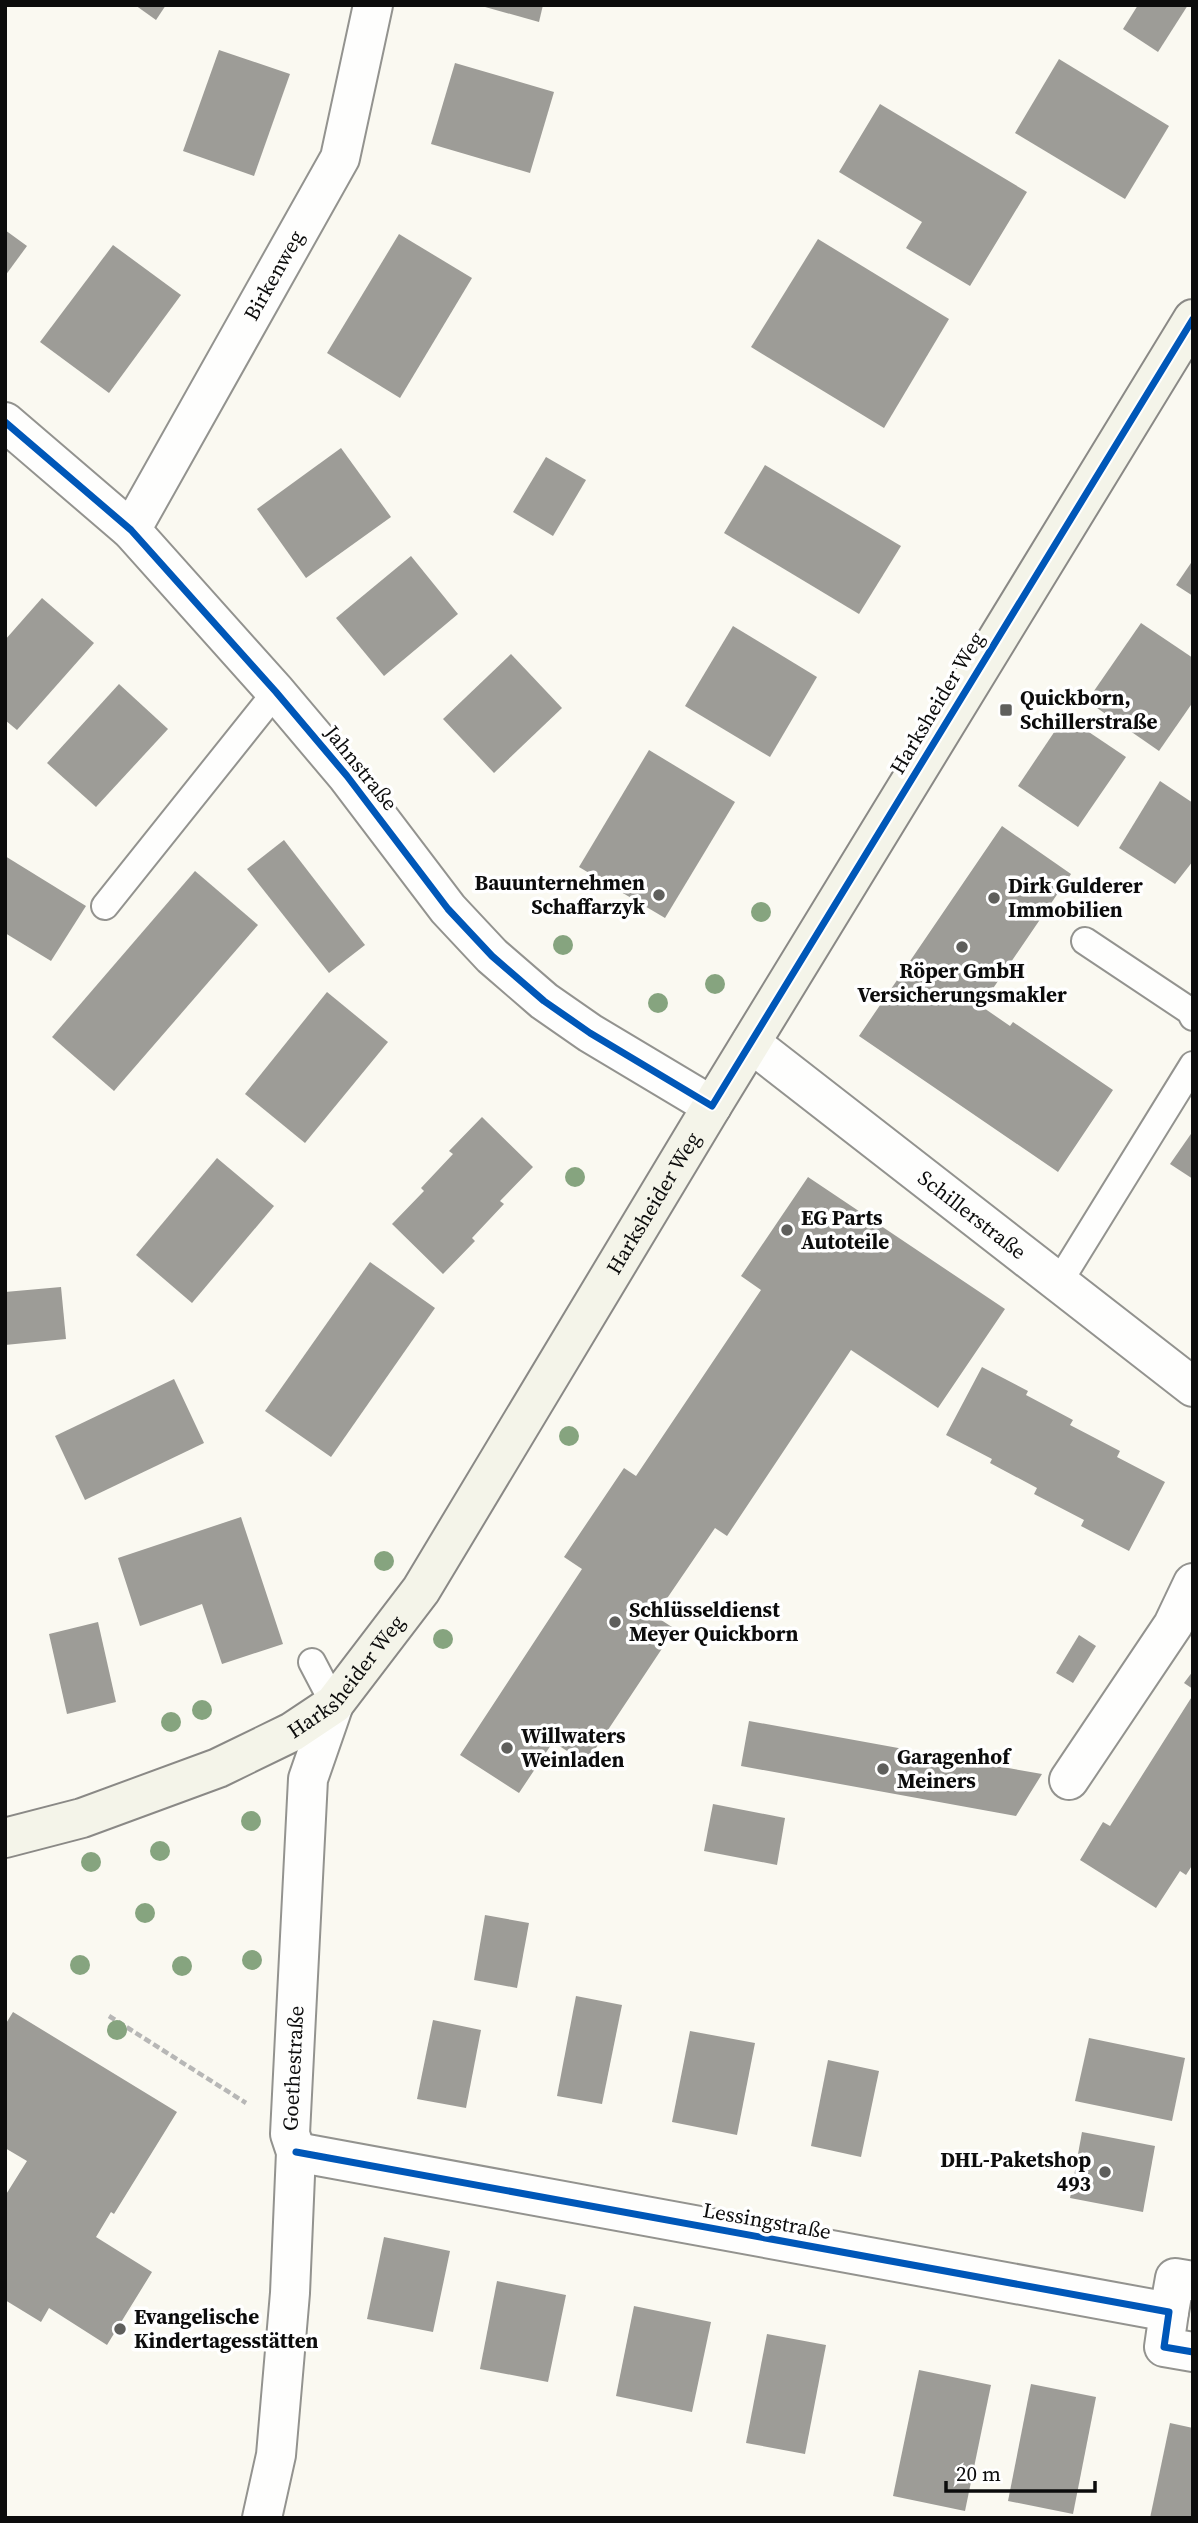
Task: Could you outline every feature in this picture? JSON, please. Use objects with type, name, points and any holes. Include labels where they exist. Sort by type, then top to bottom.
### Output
[{"type":"main road","name":"Harksheider Weg","points":[[5,1838],[82,1818],[218,1768],[292,1732],[334,1704],[421,1590],[712,1106],[1193,318]]},
{"type":"street","name":"Birkenweg","points":[[131,530],[340,158],[373,5]]},
{"type":"street","name":"Jahnstraße","points":[[5,422],[131,530],[276,692],[347,776],[448,909],[492,956],[544,1001],[590,1033],[712,1106]]},
{"type":"street","name":"Schillerstraße","points":[[751,1043],[1193,1387]]},
{"type":"street","points":[[1069,1780],[1173,1625],[1193,1583]]},
{"type":"street","name":"Goethestraße","points":[[262,2518],[276,2455],[289,2293],[308,1779],[334,1704]]},
{"type":"street","name":"Lessingstraße","points":[[293,2143],[1169,2312]]},
{"type":"street","points":[[1193,2281],[1175,2278],[1164,2347],[1193,2352]]},
{"type":"lane","points":[[105,906],[276,692]]},
{"type":"lane","points":[[1085,941],[1190,1011],[1193,1017]]},
{"type":"lane","points":[[1059,1282],[1193,1065]]},
{"type":"lane","points":[[312,1662],[334,1704]]},
{"type":"path","points":[[109,2015],[259,2111],[293,2143]]},
{"type":"building","points":[[135,5],[166,5],[156,20]]},
{"type":"building","points":[[478,5],[543,5],[539,22]]},
{"type":"building","points":[[1138,5],[1188,5],[1158,52],[1123,29]]},
{"type":"building","points":[[219,50],[290,74],[254,176],[183,151]]},
{"type":"building","points":[[1059,59],[1169,126],[1125,199],[1015,133]]},
{"type":"building","points":[[455,63],[554,92],[530,173],[431,144]]},
{"type":"building","points":[[880,104],[1027,192],[970,286],[906,248],[922,222],[839,172]]},
{"type":"building","points":[[5,230],[27,246],[5,276]]},
{"type":"building","points":[[399,234],[472,278],[400,398],[327,353]]},
{"type":"building","points":[[818,239],[949,319],[884,428],[751,347]]},
{"type":"building","points":[[113,245],[181,295],[109,393],[40,342]]},
{"type":"building","points":[[341,448],[391,517],[306,578],[257,509]]},
{"type":"building","points":[[546,457],[586,480],[553,536],[513,512]]},
{"type":"building","points":[[765,465],[901,546],[859,614],[724,533]]},
{"type":"building","points":[[411,556],[458,614],[384,676],[336,618]]},
{"type":"building","points":[[1193,560],[1193,596],[1176,585]]},
{"type":"building","points":[[42,598],[94,643],[17,730],[5,720],[5,640]]},
{"type":"building","points":[[1141,623],[1193,658],[1193,702],[1159,751],[1087,701]]},
{"type":"building","points":[[733,626],[817,677],[770,757],[685,706]]},
{"type":"building","points":[[511,654],[562,708],[494,773],[443,719]]},
{"type":"building","points":[[119,684],[168,729],[96,807],[47,763]]},
{"type":"building","points":[[1065,716],[1126,757],[1078,827],[1018,786]]},
{"type":"building","points":[[649,750],[735,802],[665,918],[579,867]]},
{"type":"building","points":[[1160,781],[1193,803],[1193,861],[1175,884],[1119,848]]},
{"type":"building","points":[[1002,826],[1071,874],[981,1006],[1010,1026],[1013,1022],[1113,1090],[1058,1172],[859,1036]]},
{"type":"building","points":[[284,840],[365,945],[329,973],[247,869]]},
{"type":"building","points":[[5,856],[86,906],[51,961],[5,933]]},
{"type":"building","points":[[195,871],[258,925],[114,1091],[52,1037]]},
{"type":"building","points":[[327,992],[388,1042],[305,1143],[245,1094]]},
{"type":"building","points":[[482,1117],[533,1167],[500,1201],[504,1204],[472,1238],[475,1241],[443,1274],[392,1224],[424,1191],[421,1188],[453,1154],[449,1151]]},
{"type":"building","points":[[1193,1131],[1193,1179],[1170,1164]]},
{"type":"building","points":[[217,1158],[274,1206],[192,1303],[136,1255]]},
{"type":"building","points":[[808,1177],[1005,1309],[938,1408],[851,1350],[727,1536],[715,1528],[655,1616],[675,1629],[586,1763],[553,1742],[519,1793],[460,1755],[582,1569],[564,1557],[624,1468],[636,1476],[761,1290],[741,1276]]},
{"type":"building","points":[[370,1262],[435,1308],[331,1457],[265,1411]]},
{"type":"building","points":[[61,1287],[66,1339],[5,1345],[5,1292]]},
{"type":"building","points":[[982,1367],[1028,1391],[1026,1395],[1073,1420],[1070,1425],[1120,1451],[1117,1457],[1165,1482],[1129,1551],[1081,1526],[1084,1520],[1034,1494],[1037,1488],[990,1463],[992,1459],[946,1435]]},
{"type":"building","points":[[174,1379],[204,1443],[85,1500],[55,1436]]},
{"type":"building","points":[[241,1517],[283,1644],[222,1664],[202,1604],[140,1626],[118,1558]]},
{"type":"building","points":[[98,1622],[116,1702],[67,1714],[49,1634]]},
{"type":"building","points":[[1079,1635],[1096,1646],[1073,1683],[1056,1673]]},
{"type":"building","points":[[1193,1671],[1193,1689],[1184,1683]]},
{"type":"building","points":[[1193,1695],[1193,1864],[1186,1875],[1180,1871],[1156,1908],[1080,1860],[1103,1822],[1110,1826]]},
{"type":"building","name":"Garagenhof Meiners","points":[[749,1721],[1042,1774],[1016,1816],[741,1766]]},
{"type":"building","points":[[713,1804],[785,1818],[777,1865],[704,1851]]},
{"type":"building","points":[[485,1915],[529,1923],[517,1988],[474,1980]]},
{"type":"building","points":[[576,1996],[622,2005],[602,2104],[557,2096]]},
{"type":"building","points":[[13,2012],[177,2112],[114,2214],[111,2212],[96,2237],[152,2272],[107,2345],[49,2308],[41,2322],[5,2300],[5,2196],[27,2161],[5,2148],[5,2025]]},
{"type":"building","points":[[433,2020],[481,2030],[466,2108],[417,2099]]},
{"type":"building","points":[[690,2031],[755,2043],[737,2135],[672,2122]]},
{"type":"building","points":[[1089,2038],[1185,2058],[1172,2121],[1075,2101]]},
{"type":"building","points":[[828,2060],[879,2071],[861,2157],[811,2146]]},
{"type":"building","points":[[1082,2132],[1155,2146],[1143,2212],[1070,2198]]},
{"type":"building","points":[[384,2237],[450,2251],[433,2332],[367,2319]]},
{"type":"building","points":[[497,2281],[566,2295],[548,2382],[480,2369]]},
{"type":"building","points":[[634,2306],[711,2322],[692,2412],[616,2396]]},
{"type":"building","points":[[767,2334],[826,2345],[805,2454],[746,2443]]},
{"type":"building","points":[[919,2370],[991,2385],[965,2511],[893,2496]]},
{"type":"building","points":[[1031,2384],[1096,2397],[1073,2514],[1008,2501]]},
{"type":"building","points":[[1170,2423],[1193,2428],[1193,2518],[1150,2518]]},
{"type":"cycle path","points":[[5,422],[131,530],[276,692],[347,776],[448,909],[492,956],[544,1001],[590,1033],[712,1106],[1193,319]]},
{"type":"cycle path","points":[[296,2152],[1169,2312],[1164,2347],[1193,2352]]},
{"type":"place","name":"Quickborn, Schillerstraße","points":[[1006,710]]},
{"type":"place","name":"Bauunternehmen Schaffarzyk","points":[[659,895]]},
{"type":"place","name":"Dirk Gulderer Immobilien","points":[[994,898]]},
{"type":"place","name":"Röper GmbH Versicherungsmakler","points":[[962,947]]},
{"type":"place","name":"EG Parts Autoteile","points":[[787,1230]]},
{"type":"place","name":"Schlüsseldienst Meyer Quickborn","points":[[615,1622]]},
{"type":"place","name":"Willwaters Weinladen","points":[[507,1748]]},
{"type":"place","name":"Garagenhof Meiners","points":[[883,1769]]},
{"type":"place","name":"DHL-Paketshop 493","points":[[1105,2172]]},
{"type":"place","name":"Evangelische Kindertagesstätten","points":[[120,2329]]}]
